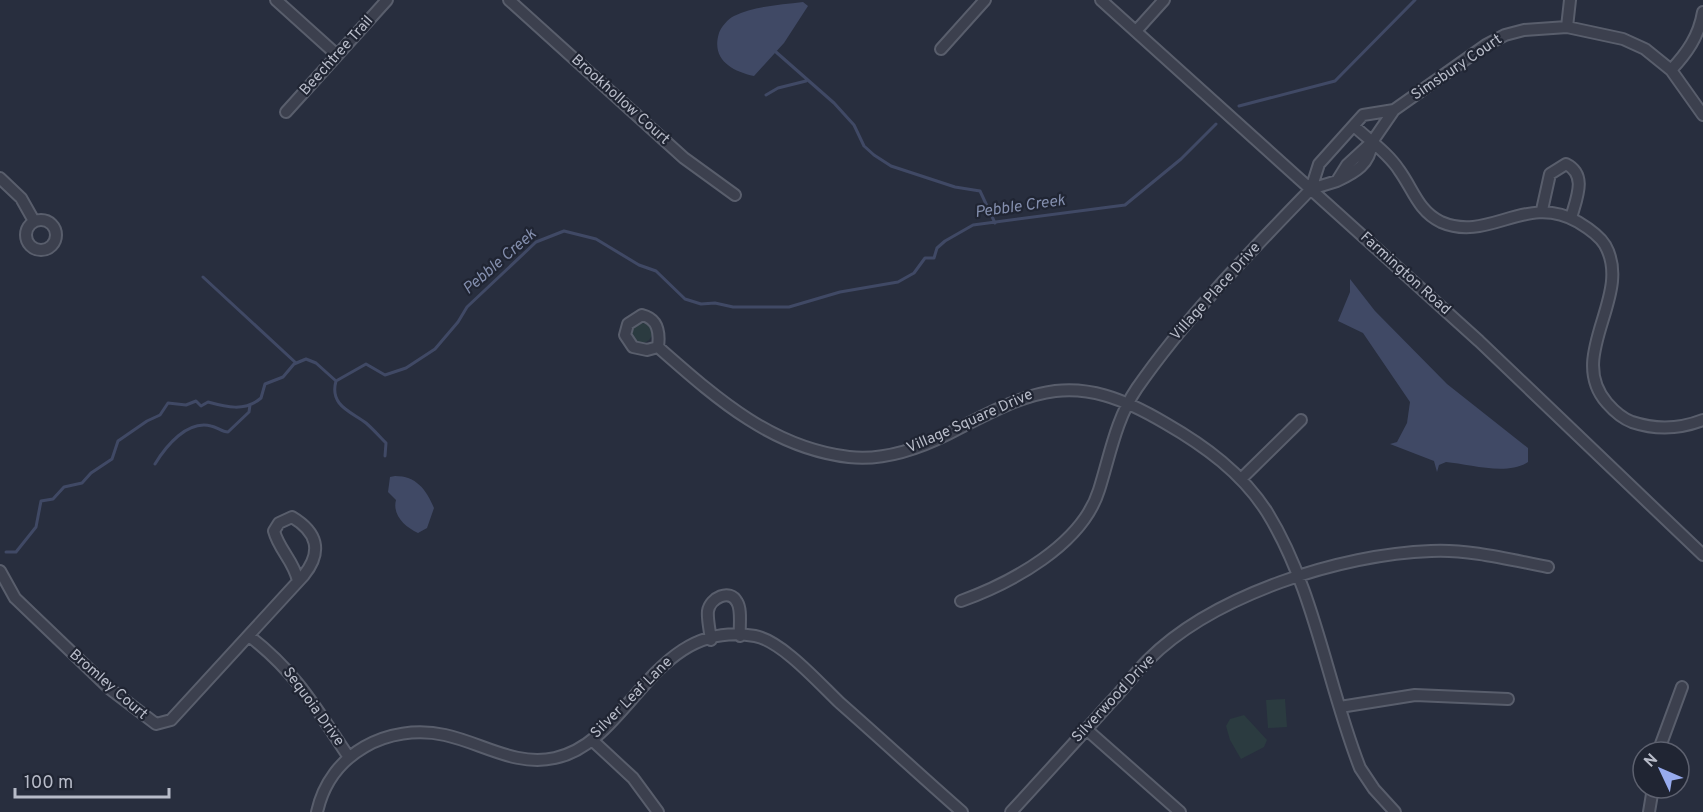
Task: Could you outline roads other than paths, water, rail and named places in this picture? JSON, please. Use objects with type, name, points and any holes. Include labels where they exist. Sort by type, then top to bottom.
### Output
[{"type":"street","points":[[276,0],[337,55]]},
{"type":"street","name":"Beechtree Trail","points":[[286,111],[387,0]]},
{"type":"street","name":"Brookhollow Court","points":[[510,0],[684,158],[735,195]]},
{"type":"street","points":[[941,49],[986,0]]},
{"type":"street","name":"Farmington Road","points":[[1101,0],[1496,357],[1703,555]]},
{"type":"street","points":[[1136,31],[1164,0]]},
{"type":"street","points":[[1567,27],[1570,0]]},
{"type":"street","points":[[1671,69],[1693,42],[1703,12]]},
{"type":"street","name":"Simsbury Court","points":[[1311,189],[1337,181],[1356,171],[1370,156],[1372,142],[1394,110],[1486,45],[1505,35],[1524,30],[1567,27],[1623,39],[1645,49],[1671,69],[1703,115]]},
{"type":"street","name":"Simsbury Court","points":[[1311,189],[1319,164],[1363,115],[1394,110]]},
{"type":"street","points":[[1353,126],[1399,170],[1419,205],[1439,221],[1468,228],[1542,210],[1570,218],[1598,235],[1610,258],[1613,273],[1593,353],[1592,368],[1603,398],[1625,419],[1651,427],[1682,426],[1703,420]]},
{"type":"street","points":[[1542,210],[1550,174],[1556,168],[1566,164],[1573,168],[1579,176],[1579,186],[1570,218]]},
{"type":"street","points":[[0,178],[21,198],[34,221]]},
{"type":"street","name":"Village Place Drive","points":[[962,601],[999,587],[1042,560],[1059,546],[1083,519],[1099,492],[1110,445],[1128,401],[1165,349],[1311,189]]},
{"type":"street","name":"Village Square Drive","points":[[658,347],[702,386],[753,424],[803,446],[850,457],[880,456],[914,449],[994,410],[1040,391],[1096,392],[1128,401],[1192,439],[1242,478],[1267,512],[1298,576],[1360,768],[1374,789],[1395,812]]},
{"type":"street","points":[[1242,478],[1300,420]]},
{"type":"street","name":"Bromley Court","points":[[0,571],[15,598],[111,689],[156,724],[171,720],[249,636],[298,581],[312,565],[316,549],[311,531],[292,517],[279,523],[274,531],[278,545],[289,557],[298,581]]},
{"type":"street","name":"Silverwood Drive","points":[[1011,812],[1149,659],[1187,628],[1240,597],[1298,576],[1368,559],[1432,550],[1495,557],[1548,567]]},
{"type":"street","points":[[711,640],[708,610],[722,595],[734,598],[739,603],[740,636]]},
{"type":"street","name":"Sequoia Drive","points":[[249,636],[278,658],[302,686],[348,756]]},
{"type":"street","name":"Silver Leaf Lane","points":[[348,756],[381,737],[403,734],[446,735],[518,759],[553,759],[574,752],[592,740],[667,660],[699,642],[757,636],[790,657],[962,812]]},
{"type":"street","points":[[1662,740],[1682,687]]},
{"type":"street","points":[[1340,707],[1415,695],[1508,699]]},
{"type":"street","points":[[1086,729],[1180,812]]},
{"type":"street","points":[[592,740],[633,778],[658,812]]},
{"type":"street","points":[[317,812],[320,800],[332,778],[348,756]]},
{"type":"water","points":[[803,2],[808,6],[784,43],[754,76],[738,71],[720,57],[717,42],[719,33],[732,17],[759,8]]},
{"type":"water","points":[[1350,279],[1375,311],[1447,384],[1528,448],[1528,462],[1499,469],[1446,462],[1439,465],[1437,472],[1434,461],[1390,444],[1397,442],[1407,423],[1410,402],[1363,333],[1338,321],[1350,292]]},
{"type":"water","points":[[390,477],[409,478],[419,485],[434,508],[427,528],[418,533],[401,520],[396,511],[396,500],[388,492]]},
{"type":"waterway","name":"Pebble Creek","points":[[1239,106],[1335,81],[1415,0]]},
{"type":"waterway","points":[[776,52],[834,103],[854,125],[864,146],[874,155],[891,166],[955,187],[980,191],[995,223]]},
{"type":"waterway","points":[[766,95],[778,88],[806,81]]},
{"type":"waterway","name":"Pebble Creek","points":[[336,381],[366,364],[385,375],[406,368],[435,349],[458,322],[467,307],[536,242],[564,231],[596,239],[639,265],[656,271],[685,299],[701,304],[715,303],[733,307],[789,307],[840,292],[898,282],[914,273],[925,258],[934,258],[937,248],[945,241],[973,225],[1125,205],[1181,159],[1216,124]]},
{"type":"waterway","points":[[203,277],[296,363]]},
{"type":"waterway","name":"Pebble Creek","points":[[6,552],[16,552],[36,527],[41,501],[53,499],[64,487],[82,483],[91,473],[112,459],[118,441],[160,415],[168,403],[186,405],[196,401],[201,406],[208,402],[228,407],[249,405],[261,398],[265,384],[283,377],[294,364],[306,359],[316,363],[336,381]]},
{"type":"waterway","points":[[336,381],[335,390],[339,402],[366,423],[386,443],[385,456]]},
{"type":"waterway","points":[[155,464],[171,442],[186,431],[202,425],[228,432],[249,412],[250,405]]}]
